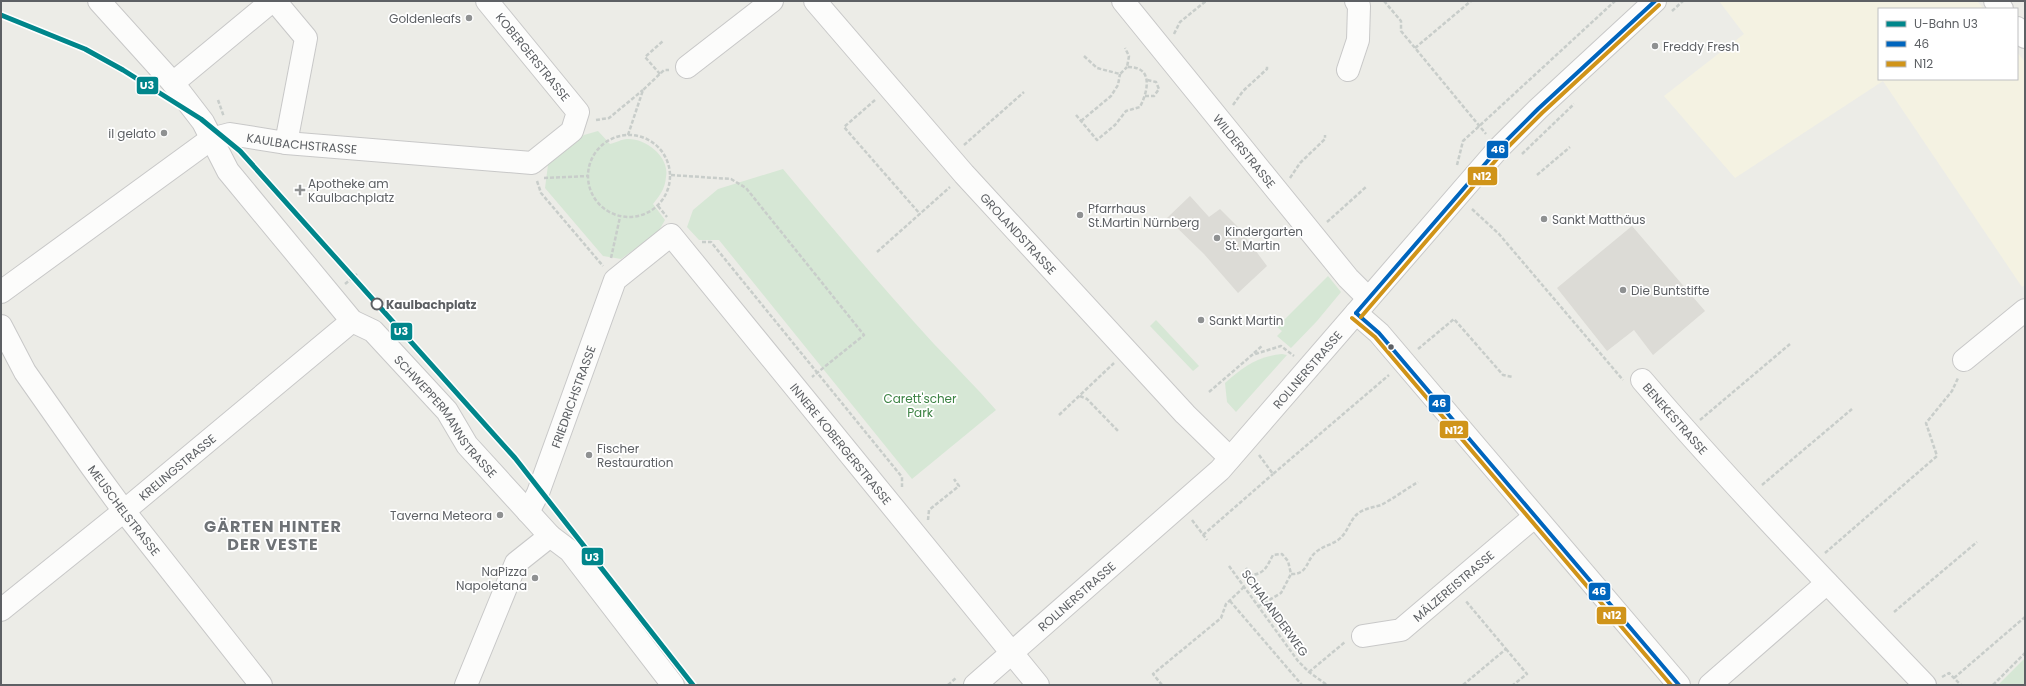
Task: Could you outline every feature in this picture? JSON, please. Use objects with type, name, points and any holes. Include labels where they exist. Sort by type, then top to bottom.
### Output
[{"type":"street","name":"SCHWEPPERMANNSTRASSE","points":[[99,1],[173,84],[203,122],[228,171],[352,321],[373,331],[447,411],[467,444],[550,536],[570,551],[673,685]]},
{"type":"street","points":[[173,84],[274,1],[306,38],[286,143]]},
{"type":"street","name":"KOBERGERSTRASSE","points":[[487,1],[575,122]]},
{"type":"street","points":[[687,67],[772,1]]},
{"type":"street","name":"GROLANDSTRASSE","points":[[815,1],[964,174],[1185,414],[1230,458]]},
{"type":"street","name":"WILDERSTRASSE","points":[[1123,1],[1348,278],[1378,333],[1678,685]]},
{"type":"street","points":[[1348,70],[1358,40],[1359,6],[1356,1]]},
{"type":"street","name":"ROLLNERSTRASSE","points":[[975,685],[1196,492],[1246,442],[1459,192],[1498,149],[1538,109],[1655,1]]},
{"type":"street","points":[[2018,29],[2025,37]]},
{"type":"street","name":"KAULBACHSTRASSE","points":[[1,292],[211,139],[230,134],[286,143],[532,163],[575,122]]},
{"type":"street","name":"INNERE KOBERGERSTRASSE","points":[[615,280],[671,234],[1038,685]]},
{"type":"street","name":"FRIEDRICHSTRASSE","points":[[528,512],[538,493],[615,280]]},
{"type":"street","points":[[1964,360],[2025,310]]},
{"type":"street","name":"KRELINGSTRASSE","points":[[1,610],[124,511],[352,321]]},
{"type":"street","name":"MEUSCHELSTRASSE","points":[[1,326],[25,372],[124,511],[260,684]]},
{"type":"street","name":"BENEKESTRASSE","points":[[1642,380],[1686,432],[1827,583],[1930,683]]},
{"type":"street","name":"MÄLZEREISTRASSE","points":[[1363,636],[1401,630],[1534,517]]},
{"type":"street","points":[[466,685],[516,562],[550,536]]},
{"type":"street","points":[[1710,685],[1827,583]]},
{"type":"path","points":[[1166,53],[1180,22],[1206,1]]},
{"type":"path","points":[[1384,1],[1401,21],[1401,31],[1498,149]]},
{"type":"path","points":[[1415,48],[1471,1]]},
{"type":"path","points":[[660,74],[645,57],[663,41]]},
{"type":"path","points":[[1082,121],[1111,96],[1118,86],[1120,74],[1127,67],[1129,56],[1125,48]]},
{"type":"path","points":[[1084,56],[1097,68],[1120,74]]},
{"type":"path","points":[[1223,123],[1237,98],[1267,70],[1267,65]]},
{"type":"path","points":[[575,122],[609,118],[643,90],[664,70],[687,67]]},
{"type":"path","points":[[1076,114],[1097,140],[1115,125],[1126,111],[1140,107],[1145,96],[1147,80],[1144,73],[1134,67],[1127,67]]},
{"type":"path","points":[[1145,96],[1154,96],[1159,89],[1156,82],[1147,80]]},
{"type":"path","points":[[628,135],[643,90]]},
{"type":"path","points":[[968,140],[1024,92]]},
{"type":"path","points":[[875,100],[844,127],[920,214]]},
{"type":"path","points":[[628,135],[648,139],[666,156],[671,175],[667,193],[658,206],[638,217],[620,217],[604,209],[592,194],[588,176],[592,158],[606,142],[628,135]]},
{"type":"path","points":[[1280,193],[1300,163],[1325,139],[1325,135]]},
{"type":"path","points":[[1537,176],[1570,147]]},
{"type":"path","points":[[671,175],[731,179],[746,188],[864,335],[797,388]]},
{"type":"path","points":[[588,176],[536,179],[541,194],[615,280]]},
{"type":"path","points":[[877,252],[952,185]]},
{"type":"path","points":[[1313,234],[1366,187]]},
{"type":"path","name":"BENEKESTRASSE","points":[[1459,192],[1469,206],[1499,234],[1624,382],[1642,380]]},
{"type":"path","points":[[615,280],[610,261],[620,217]]},
{"type":"path","points":[[700,242],[711,242],[902,477],[902,486],[906,492]]},
{"type":"path","points":[[343,286],[357,274]]},
{"type":"path","points":[[1421,347],[1454,319],[1503,375],[1512,377]]},
{"type":"path","points":[[1686,432],[1790,344]]},
{"type":"path","points":[[1209,392],[1263,345]]},
{"type":"path","points":[[1252,355],[1281,346],[1294,356]]},
{"type":"path","points":[[1811,565],[1937,456],[1926,423],[1952,391],[1964,360]]},
{"type":"path","points":[[1059,415],[1116,362]]},
{"type":"path","points":[[1203,535],[1403,362]]},
{"type":"path","points":[[1080,396],[1087,399],[1119,432]]},
{"type":"path","points":[[1748,498],[1852,410]]},
{"type":"path","points":[[1246,442],[1258,454],[1273,474]]},
{"type":"path","points":[[928,520],[929,510],[959,486],[954,479]]},
{"type":"path","points":[[1291,574],[1298,575],[1304,571],[1315,553],[1328,544],[1338,540],[1347,531],[1352,517],[1369,507],[1380,505],[1418,482]]},
{"type":"path","points":[[924,514],[933,526]]},
{"type":"path","points":[[1188,515],[1207,540]]},
{"type":"path","points":[[1894,612],[1977,542]]},
{"type":"path","points":[[1246,568],[1251,575],[1259,574],[1267,568],[1273,555],[1282,554],[1288,561],[1291,574],[1280,593],[1259,606]]},
{"type":"path","name":"SCHALANDERWEG","points":[[1229,566],[1298,661],[1309,672],[1327,685]]},
{"type":"path","points":[[1162,685],[1153,674],[1222,618],[1226,604],[1245,586]]},
{"type":"path","points":[[1453,586],[1527,674],[1514,685]]},
{"type":"path","points":[[1230,601],[1302,685]]},
{"type":"path","points":[[1954,678],[2025,617]]},
{"type":"path","points":[[1309,672],[1350,638],[1363,636]]},
{"type":"path","points":[[1463,685],[1506,649]]},
{"type":"path","points":[[1994,685],[2025,653]]},
{"type":"path","points":[[1930,683],[1949,673],[1961,685]]},
{"type":"shaded area","points":[[1719,1],[1977,1],[1983,8],[1878,8],[1878,80],[2018,80],[2018,53],[2025,62],[2025,285],[2022,287],[1883,81],[1735,178],[1664,96],[1744,34]]},
{"type":"shaded area","name":"Kindergarten St. Martin","points":[[1190,196],[1209,217],[1220,209],[1238,227],[1267,266],[1238,293],[1204,254],[1167,218]]},
{"type":"shaded area","name":"Die Buntstifte","points":[[1632,226],[1705,311],[1653,355],[1634,330],[1607,351],[1557,288]]},
{"type":"green space","points":[[598,131],[610,144],[627,139],[649,145],[660,156],[664,162],[666,170],[663,188],[653,204],[665,220],[658,232],[621,259],[603,256],[545,188],[548,165],[584,135]]},
{"type":"green space","name":"Carett'scher Park","points":[[783,169],[895,301],[996,410],[912,479],[719,240],[699,240],[687,227],[693,210],[718,189]]},
{"type":"green space","points":[[1328,276],[1341,292],[1317,321],[1291,348],[1277,336],[1282,331],[1277,327]]},
{"type":"green space","points":[[1156,320],[1199,366],[1193,371],[1150,326]]},
{"type":"green space","points":[[1282,354],[1287,355],[1236,412],[1227,402],[1225,383],[1251,363],[1266,357]]},
{"type":"green space","points":[[2025,658],[2025,685],[1998,685]]},
{"type":"metro line","name":"U3","points":[[1,15],[85,49],[123,70],[201,119],[240,151],[515,458],[693,685]]},
{"type":"transit line","name":"46","points":[[1356,313],[1498,149],[1538,109],[1655,1]]},
{"type":"transit line","name":"N12","points":[[1361,317],[1502,153],[1542,113],[1659,5]]},
{"type":"transit line","name":"46","points":[[1356,313],[1379,333],[1679,685]]},
{"type":"transit line","name":"N12","points":[[1352,318],[1375,337],[1671,685]]},
{"type":"place","name":"Goldenleafs","points":[[469,18]]},
{"type":"place","name":"Freddy Fresh","points":[[1655,46]]},
{"type":"place","name":"il gelato","points":[[164,133]]},
{"type":"place","name":"Apotheke am Kaulbachplatz","points":[[300,190]]},
{"type":"place","name":"Pfarrhaus St.Martin Nürnberg","points":[[1080,215]]},
{"type":"place","name":"Sankt Matthäus","points":[[1544,219]]},
{"type":"place","name":"Kindergarten St. Martin","points":[[1217,238]]},
{"type":"place","name":"Die Buntstifte","points":[[1623,290]]},
{"type":"place","name":"Kaulbachplatz","points":[[377,304]]},
{"type":"place","name":"Sankt Martin","points":[[1201,320]]},
{"type":"place","name":"Fischer Restauration","points":[[589,455]]},
{"type":"place","name":"Taverna Meteora","points":[[500,515]]},
{"type":"place","name":"NaPizza Napoletana","points":[[535,578]]},
{"type":"district","name":"GÄRTEN HINTER DER VESTE","points":[[273,535]]}]
